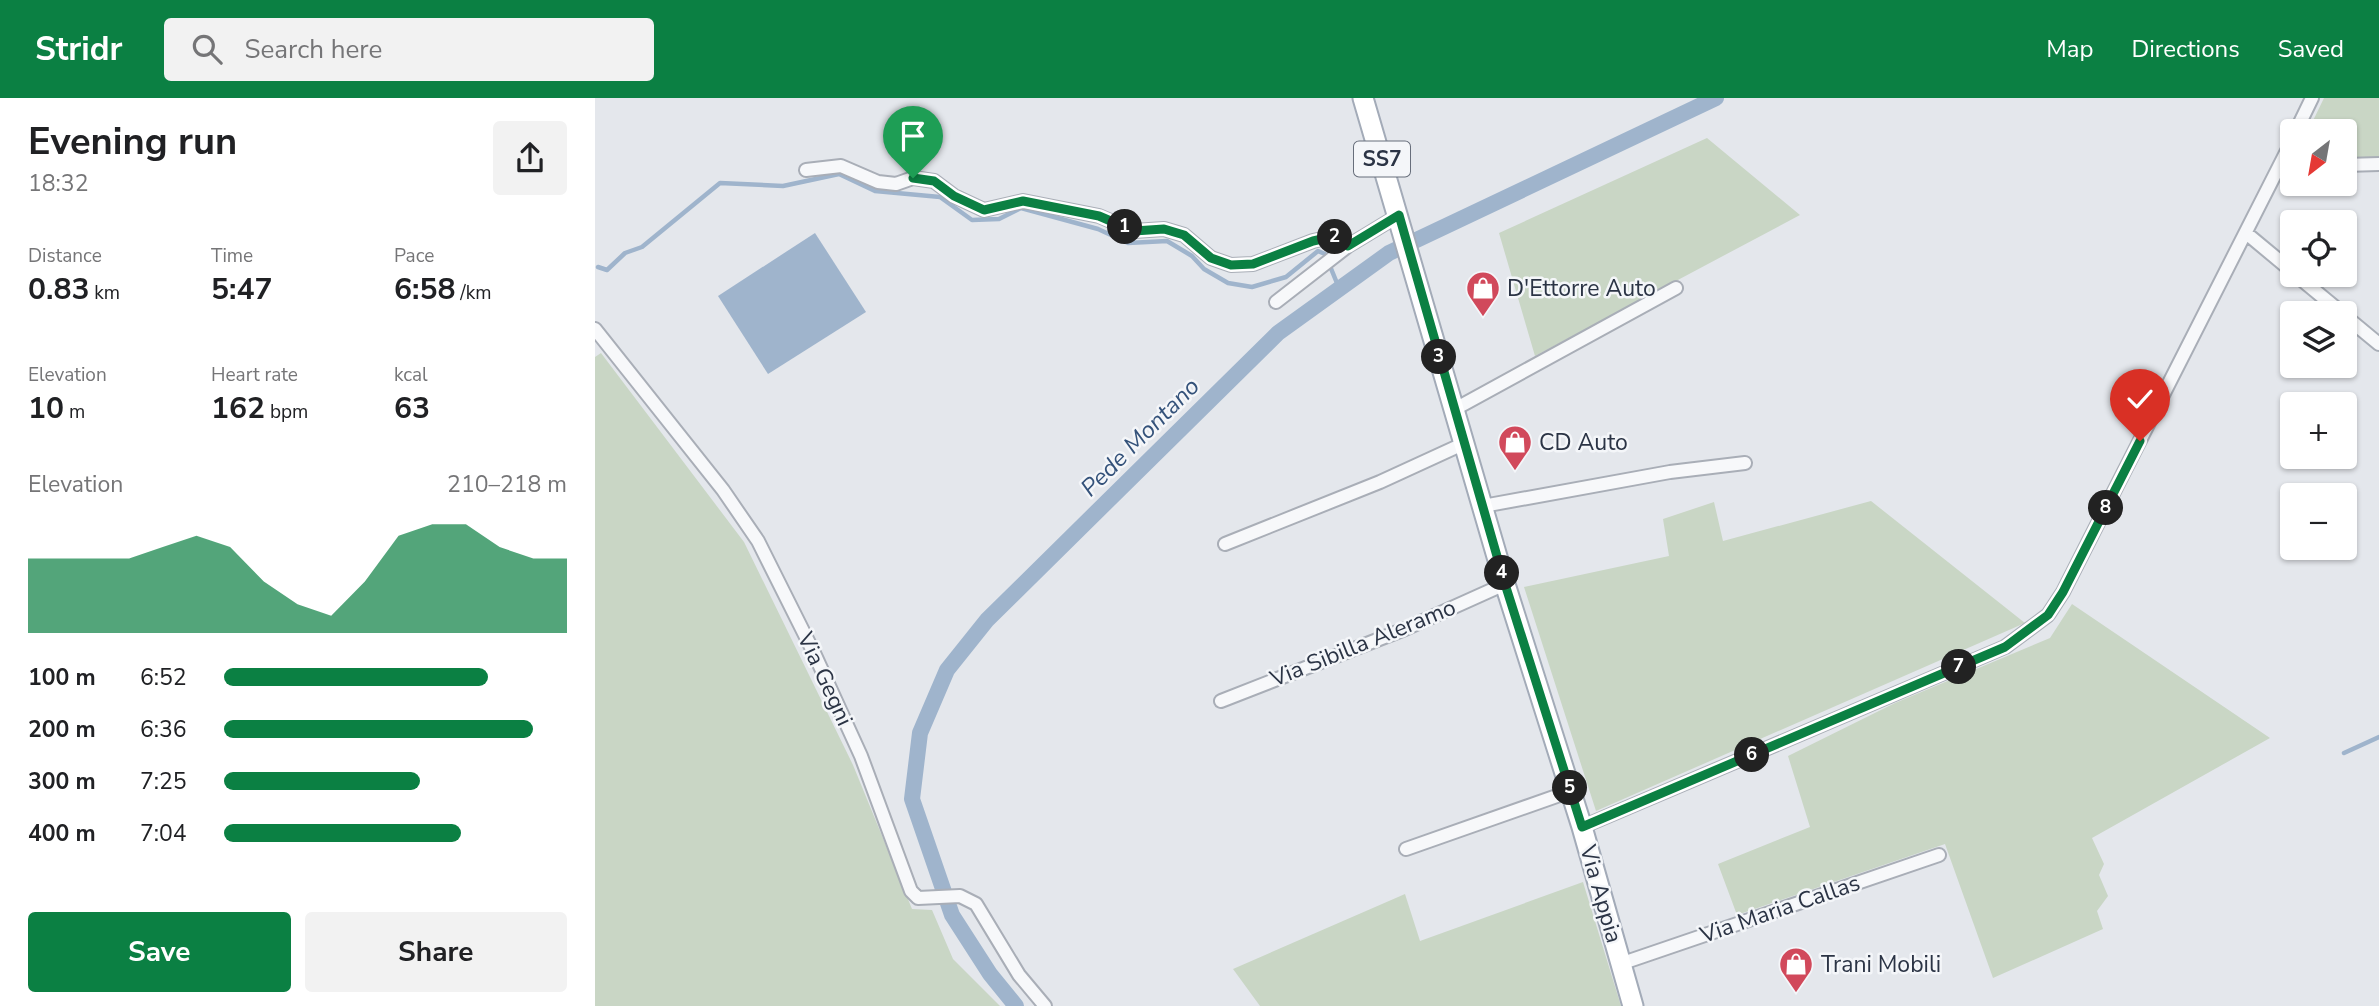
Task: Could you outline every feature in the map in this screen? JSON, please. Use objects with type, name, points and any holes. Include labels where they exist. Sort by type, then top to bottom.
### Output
[{"type":"main road","name":"Via Appia","points":[[1363,98],[1505,584],[1582,827],[1633,1006]]},
{"type":"street","points":[[2302,119],[2312,98]]},
{"type":"street","points":[[2357,165],[2379,164]]},
{"type":"street","points":[[806,170],[841,166],[878,182],[896,184],[913,178],[934,181],[954,196],[984,210],[1023,201],[1099,216],[1134,231],[1164,229],[1184,235],[1211,258],[1231,265],[1253,264],[1313,241],[1331,237],[1343,238],[1348,246]]},
{"type":"street","points":[[1582,827],[2005,647],[2048,615],[2063,592],[2246,233],[2280,176]]},
{"type":"street","points":[[1276,302],[1348,246],[1400,218]]},
{"type":"street","points":[[2246,233],[2280,261]]},
{"type":"street","points":[[2310,287],[2327,301]]},
{"type":"street","points":[[1455,409],[1676,288]]},
{"type":"street","points":[[2357,326],[2379,344]]},
{"type":"street","name":"Via Gegni","points":[[595,329],[723,490],[758,541],[814,653],[850,733],[911,891],[918,898],[960,896],[976,904],[1019,975],[1045,1006]]},
{"type":"street","points":[[1225,544],[1380,482],[1465,443]]},
{"type":"street","points":[[1483,506],[1670,472],[1745,463]]},
{"type":"street","name":"Via Sibilla Aleramo","points":[[1220,701],[1405,629],[1505,584]]},
{"type":"street","points":[[1406,849],[1571,791]]},
{"type":"street","name":"Via Maria Callas","points":[[1621,964],[1939,855]]},
{"type":"green space","points":[[2324,98],[2379,98],[2379,159],[2357,159],[2357,119],[2314,119]]},
{"type":"green space","points":[[1707,138],[1800,215],[1535,356],[1499,233]]},
{"type":"green space","points":[[601,353],[744,542],[853,765],[912,909],[932,910],[953,959],[1000,1006],[595,1006],[595,357]]},
{"type":"green space","points":[[1871,501],[2025,623],[1596,811],[1524,587],[1669,556],[1663,519],[1714,502],[1723,541]]},
{"type":"green space","points":[[2072,604],[2270,738],[2092,838],[2104,864],[2099,875],[2108,896],[2097,911],[2103,929],[1993,978],[1945,844],[1737,915],[1718,864],[1810,827],[1788,756],[1895,703],[2050,638]]},
{"type":"green space","points":[[1583,882],[1621,1006],[1260,1006],[1233,969],[1405,894],[1420,941]]},
{"type":"water","points":[[815,233],[866,312],[768,374],[718,296]]},
{"type":"waterway","name":"Pede Montano","points":[[1016,1006],[990,974],[952,915],[912,799],[920,733],[947,670],[987,620],[1278,333],[1389,253],[1716,98]]},
{"type":"waterway","points":[[598,267],[607,270],[625,253],[642,247],[720,183],[783,186],[839,174],[875,191],[940,197],[972,220],[999,219],[1021,208],[1098,229],[1128,243],[1167,241],[1228,283],[1252,287],[1286,277],[1318,251],[1325,254],[1339,288]]},
{"type":"waterway","points":[[2344,753],[2379,737]]},
{"type":"place","name":"D'Ettorre Auto","points":[[1483,318]]},
{"type":"place","name":"CD Auto","points":[[1515,472]]},
{"type":"place","name":"Trani Mobili","points":[[1796,994]]},
{"type":"route","points":[[913,178],[934,181],[954,196],[984,210],[1023,201],[1099,216],[1134,231],[1164,229],[1184,235],[1211,258],[1231,265],[1253,264],[1294,247],[1331,237],[1343,238],[1348,246],[1399,215],[1505,584],[1582,827],[2005,647],[2048,615],[2063,592],[2140,441]]}]
